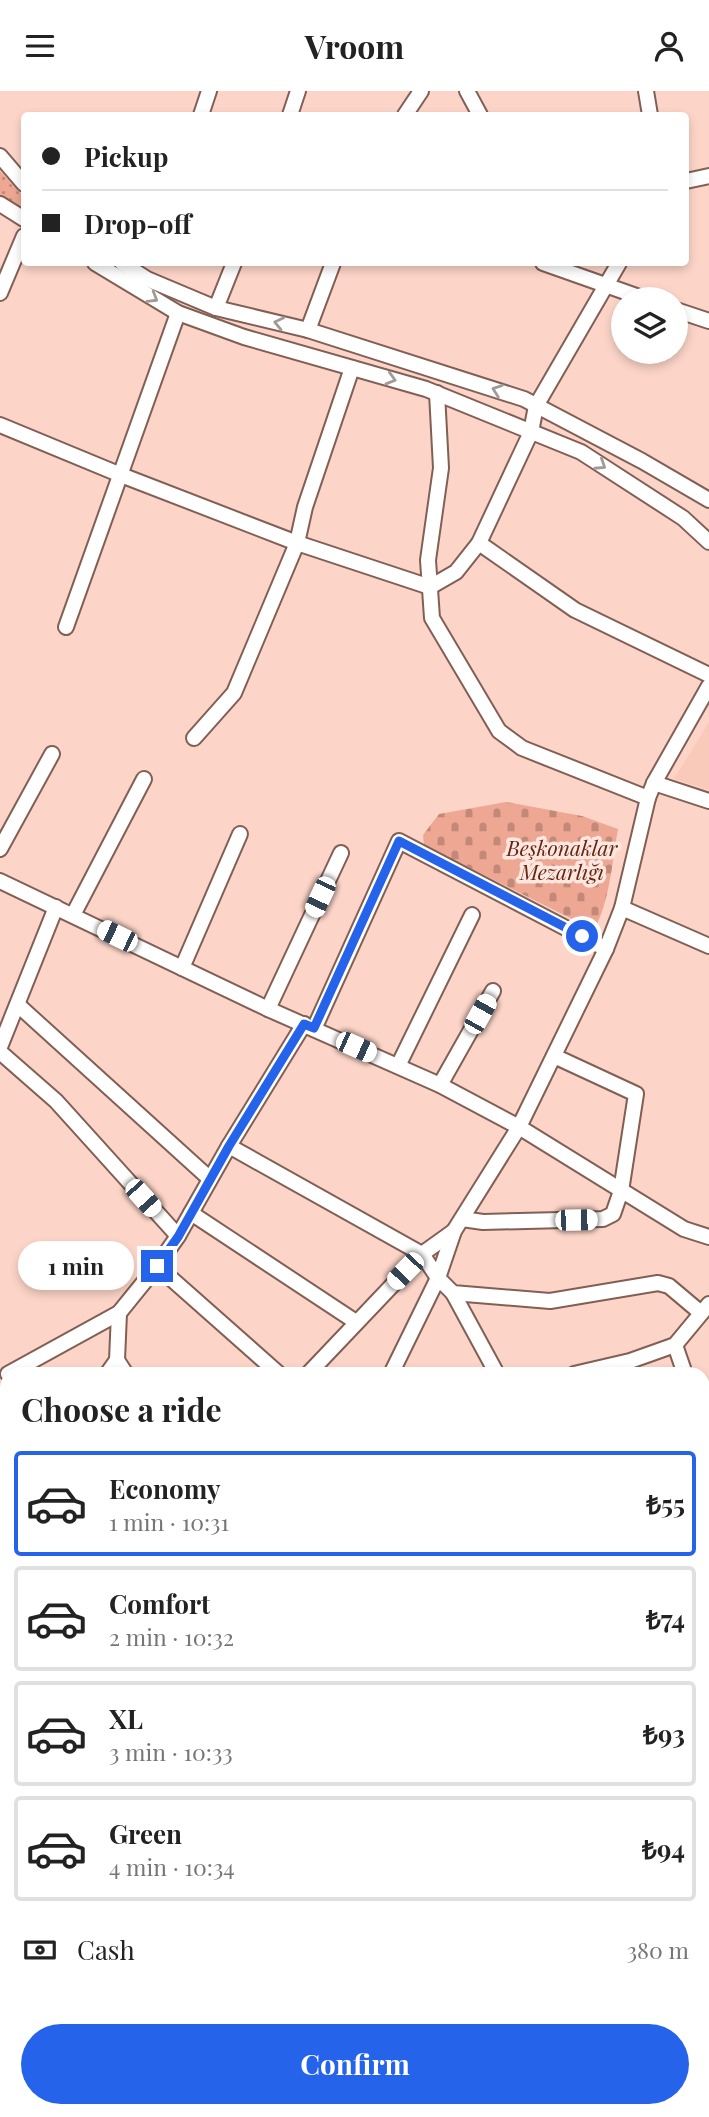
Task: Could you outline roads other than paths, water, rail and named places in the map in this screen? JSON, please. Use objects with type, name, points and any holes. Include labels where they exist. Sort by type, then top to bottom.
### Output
[{"type":"street","points":[[202,112],[209,91]]},
{"type":"street","points":[[291,112],[298,91]]},
{"type":"street","points":[[407,112],[421,91]]},
{"type":"street","points":[[467,91],[478,112]]},
{"type":"street","points":[[646,91],[650,112]]},
{"type":"street","points":[[0,156],[21,180]]},
{"type":"street","points":[[689,180],[709,176]]},
{"type":"street","points":[[0,204],[21,217]]},
{"type":"street","points":[[0,293],[21,243]]},
{"type":"street","points":[[100,266],[178,313],[244,337],[437,393],[581,452],[683,518],[709,542]]},
{"type":"street","points":[[127,266],[147,279],[216,308],[308,330],[434,369],[536,405],[709,500]]},
{"type":"street","points":[[216,308],[233,266]]},
{"type":"street","points":[[308,330],[332,266]]},
{"type":"street","points":[[551,266],[611,288]]},
{"type":"street","points":[[0,425],[297,543],[430,587],[456,572],[479,543],[531,432],[536,405],[617,266]]},
{"type":"street","points":[[66,627],[178,313]]},
{"type":"street","points":[[688,314],[709,321]]},
{"type":"street","points":[[194,738],[234,693],[297,543],[306,507],[352,368]]},
{"type":"street","points":[[437,393],[441,468],[429,560],[432,618],[499,731],[522,748],[648,798]]},
{"type":"street","points":[[479,543],[575,610],[709,675]]},
{"type":"street","points":[[394,1367],[438,1278],[458,1225],[519,1127],[607,949],[622,908],[648,798],[709,685]]},
{"type":"street","points":[[0,849],[52,754]]},
{"type":"street","points":[[74,915],[144,779]]},
{"type":"street","points":[[654,783],[709,801]]},
{"type":"street","points":[[181,968],[240,834]]},
{"type":"street","points":[[23,1367],[119,1313],[178,1237],[229,1146],[309,1026],[399,841],[607,949]]},
{"type":"street","points":[[268,1009],[341,853]]},
{"type":"street","points":[[0,881],[268,1009],[440,1085],[519,1127],[684,1229],[709,1237]]},
{"type":"street","points":[[56,907],[0,1050],[56,1101],[178,1237]]},
{"type":"street","points":[[622,908],[709,946]]},
{"type":"street","points":[[398,1066],[472,915]]},
{"type":"street","points":[[440,1085],[493,991]]},
{"type":"street","points":[[18,1005],[210,1179]]},
{"type":"street","points":[[314,1367],[422,1254],[458,1225],[603,1219],[613,1213],[621,1191],[636,1094],[554,1056]]},
{"type":"street","points":[[229,1146],[422,1254],[438,1278],[453,1293],[493,1367]]},
{"type":"street","points":[[191,1213],[356,1322]]},
{"type":"street","points":[[157,1266],[271,1367]]},
{"type":"street","points":[[453,1293],[550,1301],[658,1283],[669,1286],[705,1308],[675,1345],[633,1367]]},
{"type":"street","points":[[112,1367],[117,1360],[119,1313]]},
{"type":"street","points":[[675,1345],[683,1367]]},
{"type":"street","points":[[117,1360],[122,1367]]},
{"type":"park label","name":"Beşkonaklar Mezarlığı","points":[[562,861]]}]
